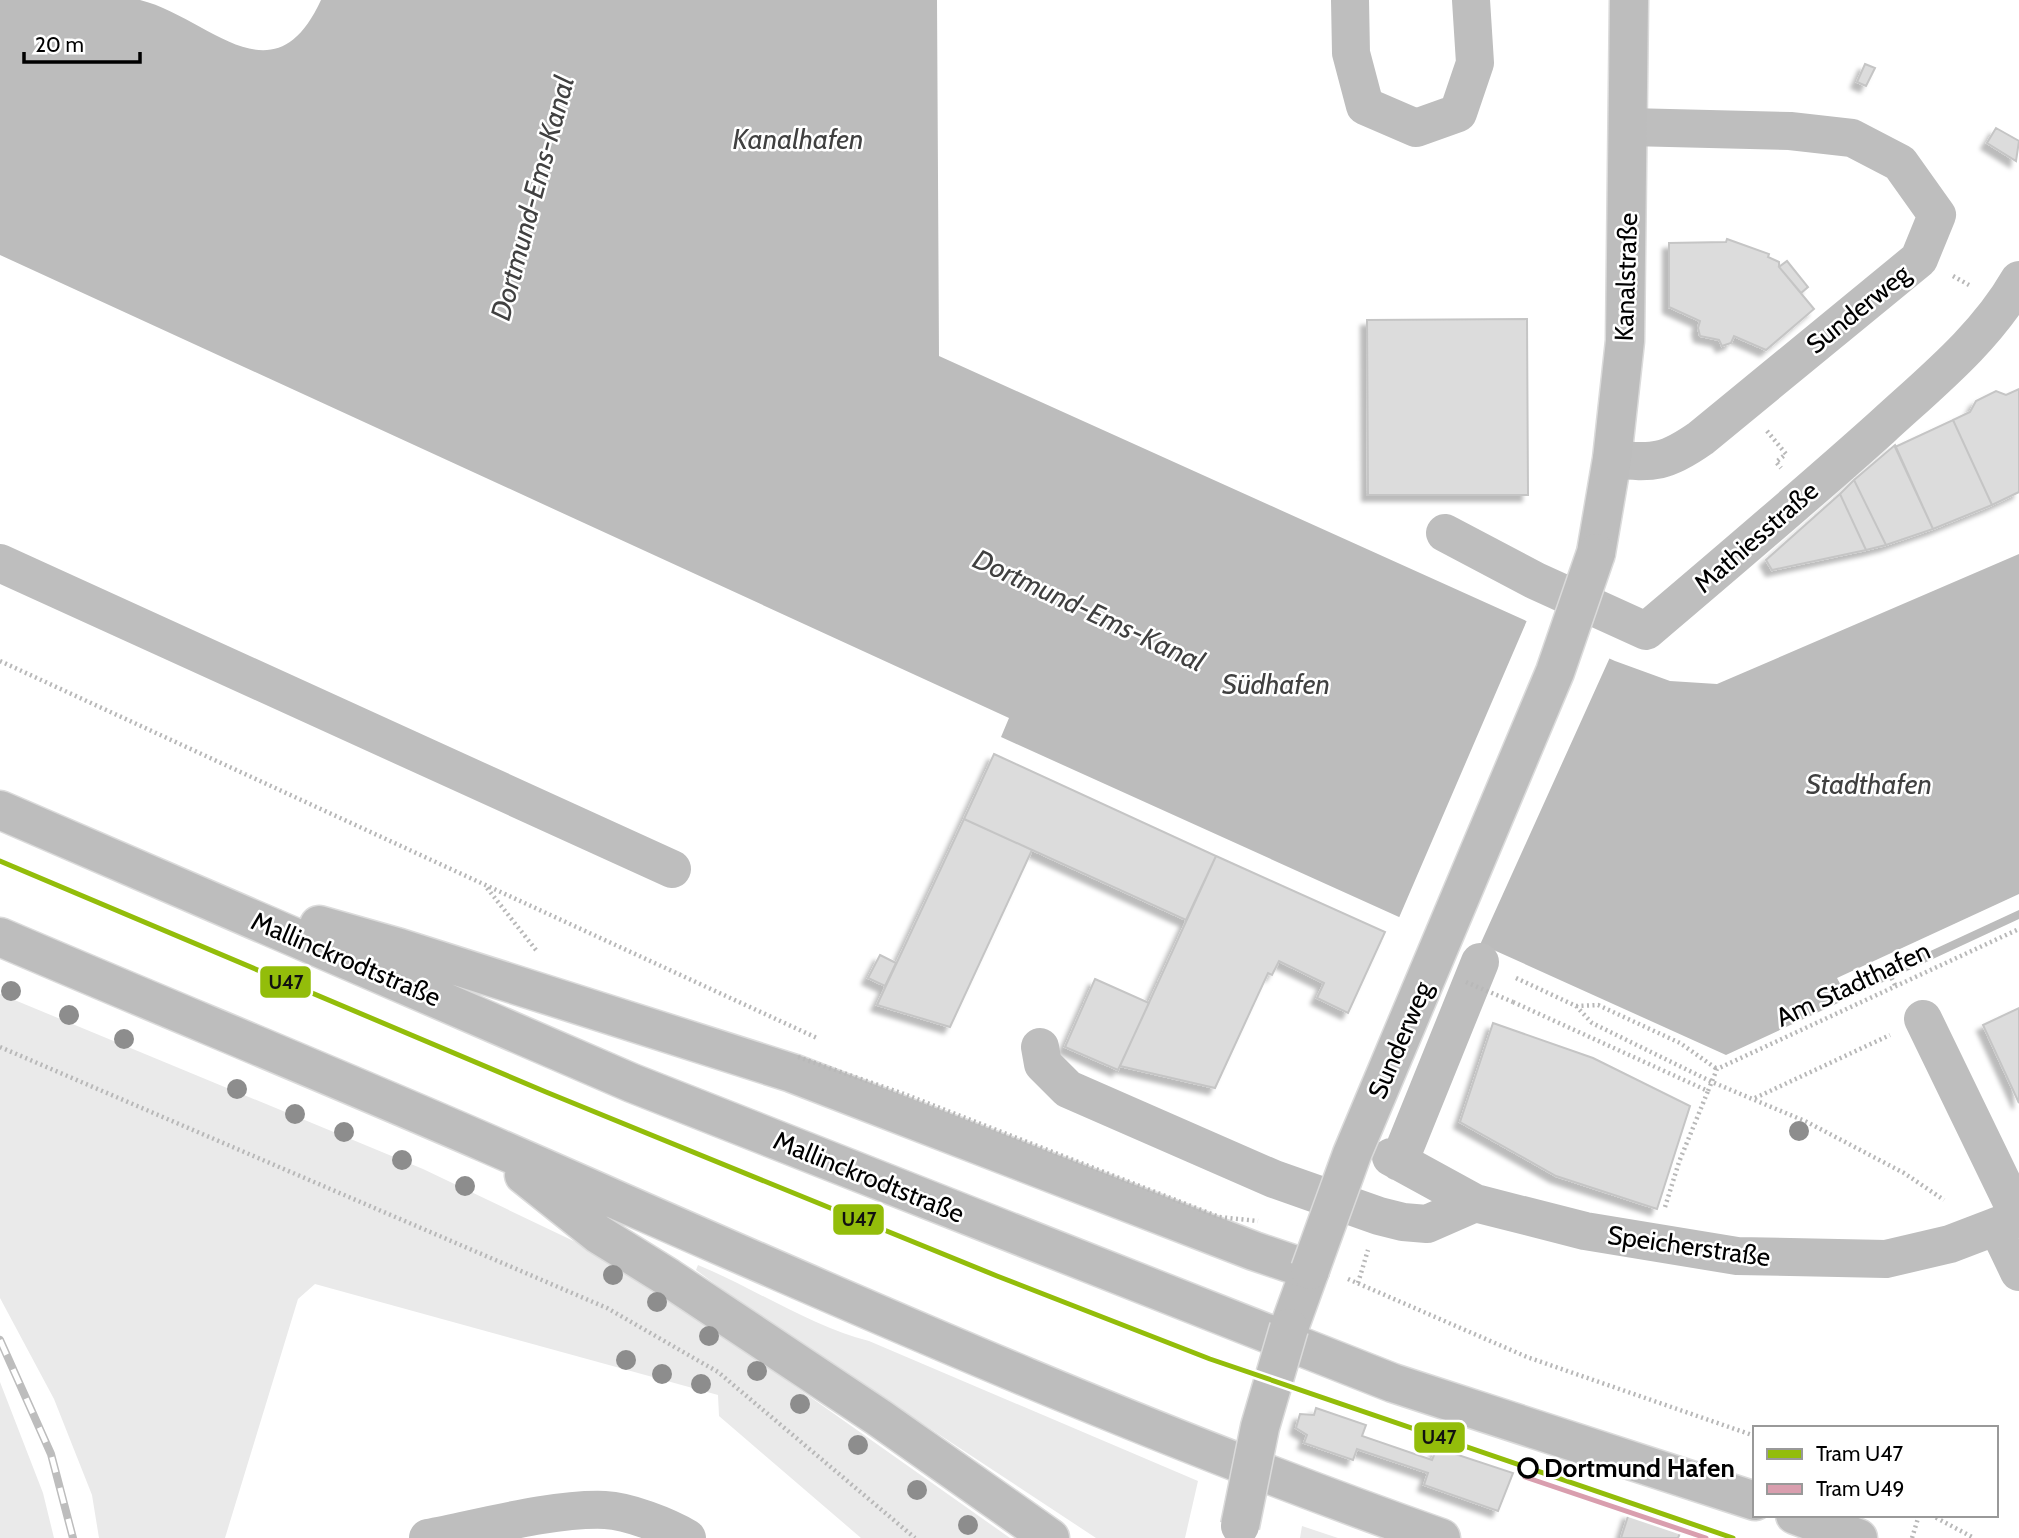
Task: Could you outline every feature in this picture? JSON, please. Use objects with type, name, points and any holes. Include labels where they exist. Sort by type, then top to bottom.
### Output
[{"type":"main road","name":"Kanalstraße","points":[[1596,553],[1612,459],[1625,341],[1629,0]]},
{"type":"main road","name":"Sunderweg","points":[[1239,1532],[1260,1427],[1310,1270],[1352,1154],[1555,672],[1596,553]]},
{"type":"main road","name":"Mallinckrodtstraße","points":[[0,810],[632,1083],[1393,1383],[1753,1501]]},
{"type":"main road","points":[[178,886],[400,948],[795,1065],[1254,1251],[1310,1270]]},
{"type":"main road","points":[[0,937],[482,1141],[889,1321],[1155,1429],[1441,1538]]},
{"type":"main road","points":[[482,1141],[598,1234],[878,1417],[1050,1538]]},
{"type":"main road","points":[[1800,1517],[1858,1538]]},
{"type":"street","points":[[1350,0],[1351,53],[1365,106],[1416,128],[1458,113],[1475,63],[1471,0]]},
{"type":"street","name":"Sunderweg","points":[[1612,459],[1650,463],[1675,457],[1701,438],[1919,259],[1937,215],[1900,163],[1852,138],[1776,130],[1629,127]]},
{"type":"street","name":"Mathiesstraße","points":[[1445,533],[1536,581],[1646,631],[1790,509],[1958,358],[2004,306],[2019,280]]},
{"type":"street","points":[[0,563],[671,869]]},
{"type":"street","name":"Speicherstraße","points":[[1472,972],[1395,1160],[1475,1203],[1654,1245],[1737,1256],[1809,1260],[1886,1259],[1950,1244],[2011,1220]]},
{"type":"street","points":[[1923,1019],[2011,1220],[2019,1272]]},
{"type":"street","points":[[1040,1047],[1043,1064],[1068,1089],[1186,1143],[1287,1183],[1404,1222],[1427,1224],[1475,1203]]},
{"type":"street","points":[[428,1538],[553,1516],[607,1510],[669,1528],[687,1538]]},
{"type":"path","points":[[1772,437],[1786,454],[1776,462]]},
{"type":"path","points":[[0,661],[486,887]]},
{"type":"path","name":"Am Stadthafen","points":[[1717,1069],[2019,929]]},
{"type":"path","points":[[1892,978],[1887,969],[1928,949]]},
{"type":"path","points":[[1472,972],[1513,1002],[1708,1091]]},
{"type":"path","points":[[1472,972],[1576,1006],[1598,1005],[1680,1043],[1717,1069],[1679,1162],[1654,1245]]},
{"type":"path","points":[[1576,1006],[1592,1023],[1712,1082],[1819,1128],[1904,1173],[1944,1199]]},
{"type":"path","points":[[1754,1099],[1923,1019]]},
{"type":"path","points":[[0,1047],[607,1308],[718,1372],[915,1538]]},
{"type":"path","points":[[795,1065],[904,1094],[1219,1217],[1258,1221]]},
{"type":"path","points":[[1358,1283],[1371,1241]]},
{"type":"path","points":[[1912,1538],[1918,1517]]},
{"type":"path","points":[[1935,1517],[1974,1538]]},
{"type":"shaded area","points":[[0,994],[423,1169],[582,1245],[681,1306],[1010,1538],[861,1538],[719,1416],[718,1395],[315,1284],[298,1299],[225,1538],[99,1538],[92,1495],[54,1399],[0,1298]]},
{"type":"shaded area","points":[[698,1265],[805,1317],[869,1341],[1198,1481],[1185,1538],[1096,1538],[753,1312],[696,1270]]},
{"type":"shaded area","points":[[0,1382],[43,1493],[54,1538],[0,1538]]},
{"type":"shaded area","points":[[1302,1526],[1338,1538],[1300,1538]]},
{"type":"water","name":"Südhafen","points":[[0,0],[140,0],[166,9],[238,45],[261,50],[282,46],[302,31],[321,0],[937,0],[939,356],[1615,661],[1670,681],[1717,684],[2019,554],[2019,919],[1726,1055],[1487,947],[1399,917],[1001,737],[1009,718],[0,255]]},
{"type":"pier","points":[[1528,618],[1611,655],[1479,947],[1398,920]]},
{"type":"pier","points":[[2019,894],[2019,910],[1844,991],[1837,978]]},
{"type":"building","points":[[1865,64],[1875,68],[1866,86],[1857,82]]},
{"type":"building","points":[[1996,128],[2019,141],[2016,161],[1987,143]]},
{"type":"building","points":[[1727,239],[1769,254],[1768,257],[1779,262],[1779,267],[1814,309],[1766,350],[1734,336],[1731,343],[1722,346],[1719,340],[1700,336],[1700,321],[1669,307],[1669,243],[1726,242]]},
{"type":"building","points":[[1787,261],[1808,287],[1801,293],[1779,267]]},
{"type":"building","points":[[1527,319],[1528,495],[1368,495],[1367,320]]},
{"type":"building","points":[[2019,389],[2019,492],[1992,505],[1953,420],[1970,412],[1976,401],[1996,391],[2006,395]]},
{"type":"building","points":[[1953,420],[1992,505],[1933,529],[1895,447]]},
{"type":"building","points":[[1895,445],[1933,529],[1886,545],[1854,480]]},
{"type":"building","points":[[1854,480],[1886,545],[1866,550],[1840,494]]},
{"type":"building","points":[[1840,494],[1866,550],[1772,570],[1766,560]]},
{"type":"building","points":[[994,754],[1216,856],[1186,920],[964,819]]},
{"type":"building","points":[[964,819],[1032,850],[950,1027],[877,1005]]},
{"type":"building","points":[[1216,856],[1385,932],[1348,1013],[1317,998],[1324,983],[1279,961],[1272,975],[1268,973],[1215,1088],[1120,1066]]},
{"type":"building","points":[[880,955],[896,963],[885,986],[868,978]]},
{"type":"building","points":[[1095,979],[1149,1003],[1118,1070],[1065,1047]]},
{"type":"building","points":[[2019,1008],[2019,1103],[1983,1025]]},
{"type":"building","points":[[1493,1023],[1593,1058],[1690,1106],[1657,1209],[1556,1176],[1460,1122]]},
{"type":"building","points":[[1316,1408],[1366,1425],[1362,1436],[1432,1460],[1437,1448],[1513,1473],[1498,1511],[1424,1485],[1428,1473],[1357,1449],[1353,1460],[1304,1443],[1307,1435],[1296,1428],[1300,1414],[1314,1415]]},
{"type":"building","points":[[1629,1513],[1681,1531],[1678,1538],[1621,1538]]},
{"type":"railway","points":[[0,1340],[51,1454],[73,1538]]},
{"type":"tram line","name":"U47","points":[[0,861],[546,1092],[997,1276],[1210,1359],[1733,1538]]},
{"type":"tram line","name":"U49","points":[[1525,1477],[1706,1538]]},
{"type":"place","name":"Dortmund Hafen","points":[[1528,1468]]},
{"type":"water label","name":"Kanalhafen","points":[[798,139]]},
{"type":"water label","name":"Dortmund-Ems-Kanal","points":[[532,198]]},
{"type":"water label","name":"Dortmund-Ems-Kanal","points":[[1089,610]]},
{"type":"water label","name":"Stadthafen","points":[[1869,784]]}]
